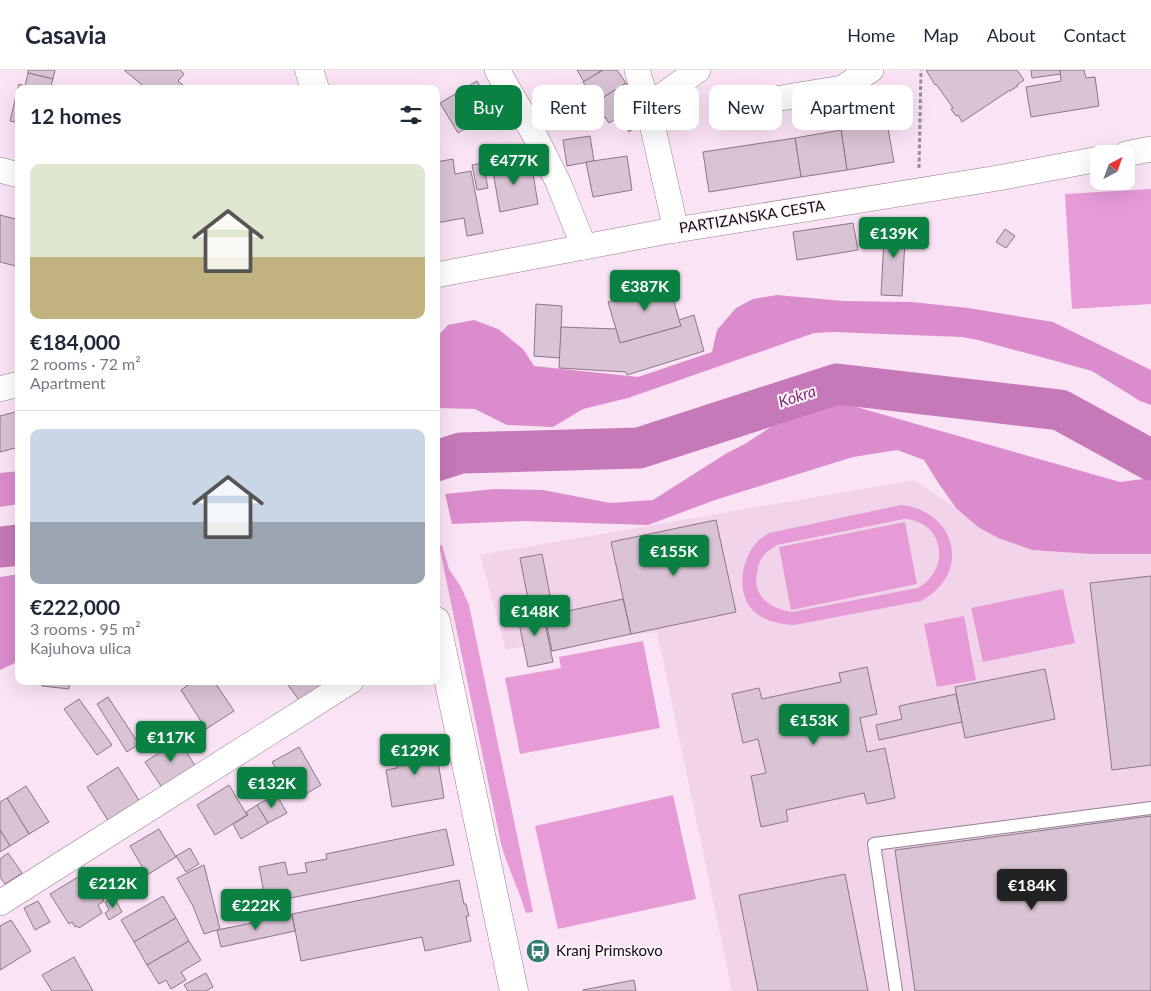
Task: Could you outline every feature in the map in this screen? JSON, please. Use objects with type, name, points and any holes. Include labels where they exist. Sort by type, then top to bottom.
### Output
[{"type":"main road","points":[[309,70],[314,85]]},
{"type":"main road","points":[[440,641],[514,991]]},
{"type":"street","points":[[497,70],[533,132],[558,182],[584,246]]},
{"type":"street","points":[[637,70],[642,85]]},
{"type":"street","points":[[677,85],[698,70]]},
{"type":"street","points":[[782,98],[842,88],[867,71]]},
{"type":"street","points":[[653,130],[676,230]]},
{"type":"street","points":[[1135,153],[1151,150]]},
{"type":"street","name":"PARTIZANSKA CESTA","points":[[440,274],[584,246],[998,178],[1090,161]]},
{"type":"street","points":[[0,170],[15,174]]},
{"type":"street","points":[[0,389],[15,385]]},
{"type":"street","points":[[0,903],[346,685]]},
{"type":"lane","points":[[896,991],[874,844],[1151,808]]},
{"type":"path","points":[[918,176],[921,70]]},
{"type":"shaded area","points":[[1151,189],[1151,304],[1072,309],[1065,194]]},
{"type":"shaded area","points":[[777,295],[843,301],[912,302],[968,308],[1053,322],[1151,370],[1151,405],[1140,401],[1092,371],[978,340],[962,337],[834,332],[814,333],[628,398],[583,409],[553,427],[507,425],[475,409],[440,408],[440,334],[448,325],[474,320],[498,329],[523,349],[534,366],[638,377],[712,352],[717,330],[736,308],[753,299]]},
{"type":"shaded area","points":[[830,403],[846,404],[1120,482],[1151,478],[1151,554],[1091,554],[1032,550],[998,538],[978,527],[956,508],[924,460],[897,450],[853,457],[715,500],[648,525],[525,521],[452,524],[445,494],[495,489],[543,490],[610,503],[653,500],[802,407]]},
{"type":"shaded area","points":[[15,471],[15,505],[0,507],[0,473]]},
{"type":"shaded area","points":[[914,480],[956,508],[978,527],[998,538],[1032,550],[1091,554],[1151,554],[1151,991],[732,991],[657,632],[526,646],[506,650],[480,555]]},
{"type":"shaded area","points":[[901,505],[920,510],[935,519],[945,531],[951,545],[952,560],[947,575],[937,589],[921,601],[794,625],[784,624],[770,621],[757,614],[745,599],[743,589],[744,568],[751,550],[757,542],[769,533]],"holes":[[[904,519],[917,521],[927,527],[934,536],[938,546],[939,557],[936,568],[929,579],[918,588],[792,612],[777,608],[760,595],[756,581],[760,561],[765,554],[777,545]]]},
{"type":"shaded area","points":[[905,522],[917,584],[791,610],[779,547]]},
{"type":"shaded area","points":[[440,545],[442,545],[449,569],[461,587],[469,605],[533,912],[526,913],[501,844]]},
{"type":"shaded area","points":[[15,575],[15,663],[0,670],[0,577]]},
{"type":"shaded area","points":[[1063,589],[1075,643],[983,662],[971,608]]},
{"type":"shaded area","points":[[964,616],[976,680],[937,687],[924,624]]},
{"type":"shaded area","points":[[643,641],[660,728],[520,754],[505,678],[561,668],[559,657]]},
{"type":"shaded area","points":[[673,795],[696,899],[558,929],[535,826]]},
{"type":"building","points":[[28,70],[55,70],[53,79],[28,73]]},
{"type":"building","points":[[124,70],[180,70],[184,74],[178,81],[183,85],[142,85]]},
{"type":"building","points":[[577,70],[602,70],[584,82]]},
{"type":"building","points":[[603,70],[617,70],[626,83],[614,85],[614,91],[604,97],[604,85],[585,85],[583,82]]},
{"type":"building","points":[[926,70],[1017,70],[1024,80],[1018,86],[962,122],[951,109],[953,108]]},
{"type":"building","points":[[1031,70],[1060,70],[1061,74],[1032,78]]},
{"type":"building","points":[[1060,70],[1084,70],[1086,78],[1095,77],[1099,106],[1031,117],[1026,87],[1061,81]]},
{"type":"building","points":[[28,73],[53,79],[51,85],[25,85]]},
{"type":"building","points":[[477,81],[479,85],[470,85]]},
{"type":"building","points":[[614,91],[614,120],[609,123],[604,118],[604,97]]},
{"type":"building","points":[[455,94],[455,128],[440,103]]},
{"type":"building","points":[[15,100],[15,122],[10,121]]},
{"type":"building","points":[[841,130],[888,130],[894,162],[847,170]]},
{"type":"building","points":[[841,130],[847,170],[801,177],[795,138]]},
{"type":"building","points":[[590,136],[594,161],[567,166],[563,140]]},
{"type":"building","points":[[795,138],[801,177],[709,192],[703,152]]},
{"type":"building","points":[[627,156],[632,190],[593,197],[586,162]]},
{"type":"building","points":[[453,159],[455,174],[471,171],[483,233],[467,236],[464,218],[440,222],[440,161]]},
{"type":"building","points":[[524,160],[527,175],[533,174],[538,204],[500,212],[492,166]]},
{"type":"building","points":[[483,163],[488,188],[477,190],[472,165]]},
{"type":"building","points":[[0,215],[15,219],[15,266],[0,262]]},
{"type":"building","points":[[885,221],[906,222],[902,296],[881,295]]},
{"type":"building","points":[[853,223],[858,250],[797,260],[793,232]]},
{"type":"building","points":[[1005,229],[1015,236],[1006,248],[996,242]]},
{"type":"building","points":[[666,275],[681,326],[620,343],[608,302],[652,290],[649,280]]},
{"type":"building","points":[[536,304],[562,306],[560,358],[534,356]]},
{"type":"building","points":[[694,315],[704,351],[627,375],[626,372],[559,368],[561,327],[616,329],[620,343],[681,326],[679,320]]},
{"type":"building","points":[[15,412],[15,448],[0,452],[0,416]]},
{"type":"building","points":[[716,520],[736,612],[631,634],[611,542]]},
{"type":"building","points":[[542,554],[550,595],[528,599],[520,558]]},
{"type":"building","points":[[1151,576],[1151,765],[1112,770],[1090,583]]},
{"type":"building","points":[[623,599],[631,634],[552,651],[545,616]]},
{"type":"building","points":[[542,608],[553,662],[528,667],[517,613]]},
{"type":"building","points":[[867,667],[877,714],[860,718],[867,752],[885,748],[895,798],[867,804],[864,793],[786,810],[788,821],[761,827],[751,776],[766,773],[758,739],[743,743],[732,694],[759,688],[762,699],[841,682],[839,673]]},
{"type":"building","points":[[1045,669],[1055,719],[965,738],[955,687]]},
{"type":"building","points":[[69,685],[69,689],[42,686]]},
{"type":"building","points":[[188,685],[217,685],[234,711],[206,729],[181,690]]},
{"type":"building","points":[[288,685],[327,685],[302,704]]},
{"type":"building","points":[[956,694],[962,722],[879,740],[876,725],[902,719],[899,706]]},
{"type":"building","points":[[108,697],[139,744],[127,752],[97,704]]},
{"type":"building","points":[[79,699],[112,745],[97,755],[64,709]]},
{"type":"building","points":[[174,733],[196,767],[163,789],[145,762],[168,747],[164,740]]},
{"type":"building","points":[[435,743],[444,798],[392,807],[386,770],[397,768],[394,750]]},
{"type":"building","points":[[299,747],[321,785],[297,799],[291,788],[289,790],[272,762]]},
{"type":"building","points":[[118,767],[140,802],[109,822],[87,787]]},
{"type":"building","points":[[229,785],[247,815],[215,835],[197,805]]},
{"type":"building","points":[[26,786],[49,822],[29,834],[7,798]]},
{"type":"building","points":[[276,794],[287,813],[268,823],[257,805]]},
{"type":"building","points":[[7,798],[29,834],[10,846],[0,830],[0,802]]},
{"type":"building","points":[[257,805],[268,823],[241,839],[233,824],[248,815],[246,812]]},
{"type":"building","points":[[1151,816],[1151,991],[915,991],[895,850]]},
{"type":"building","points":[[159,829],[176,857],[147,875],[130,846]]},
{"type":"building","points":[[446,829],[454,865],[266,903],[259,867],[285,862],[288,875],[307,872],[305,863],[327,859],[326,854]]},
{"type":"building","points":[[0,830],[10,846],[0,852]]},
{"type":"building","points":[[190,848],[199,864],[186,872],[176,856]]},
{"type":"building","points":[[8,853],[22,873],[5,884],[0,877],[0,859]]},
{"type":"building","points":[[204,865],[220,929],[204,934],[193,906],[177,878]]},
{"type":"building","points":[[83,874],[91,888],[95,886],[104,901],[98,905],[102,913],[79,928],[75,927],[72,922],[69,924],[50,894]]},
{"type":"building","points":[[845,874],[868,991],[758,991],[739,895]]},
{"type":"building","points":[[459,880],[464,904],[466,904],[469,916],[466,916],[471,941],[425,951],[422,937],[301,961],[292,914]]},
{"type":"building","points":[[163,896],[176,918],[134,942],[121,920]]},
{"type":"building","points":[[114,897],[122,912],[109,920],[105,913],[109,910],[105,902]]},
{"type":"building","points":[[38,901],[50,922],[35,930],[24,908]]},
{"type":"building","points":[[292,915],[295,931],[221,947],[217,930]]},
{"type":"building","points":[[176,918],[189,941],[147,965],[134,942]]},
{"type":"building","points":[[11,920],[31,951],[0,970],[0,926]]},
{"type":"building","points":[[189,941],[201,960],[181,972],[186,980],[171,989],[166,980],[159,984],[147,965]]},
{"type":"building","points":[[74,957],[93,991],[52,991],[42,975]]},
{"type":"building","points":[[206,973],[213,987],[206,991],[188,991],[184,985]]},
{"type":"building","points":[[634,980],[636,991],[583,991],[583,990]]},
{"type":"waterway","name":"Kokra","points":[[440,460],[461,453],[639,448],[837,384],[1060,410],[1151,460]]},
{"type":"waterway","name":"Kokra","points":[[0,547],[15,545]]},
{"type":"place","name":"Kranj Primskovo","points":[[538,951]]}]
